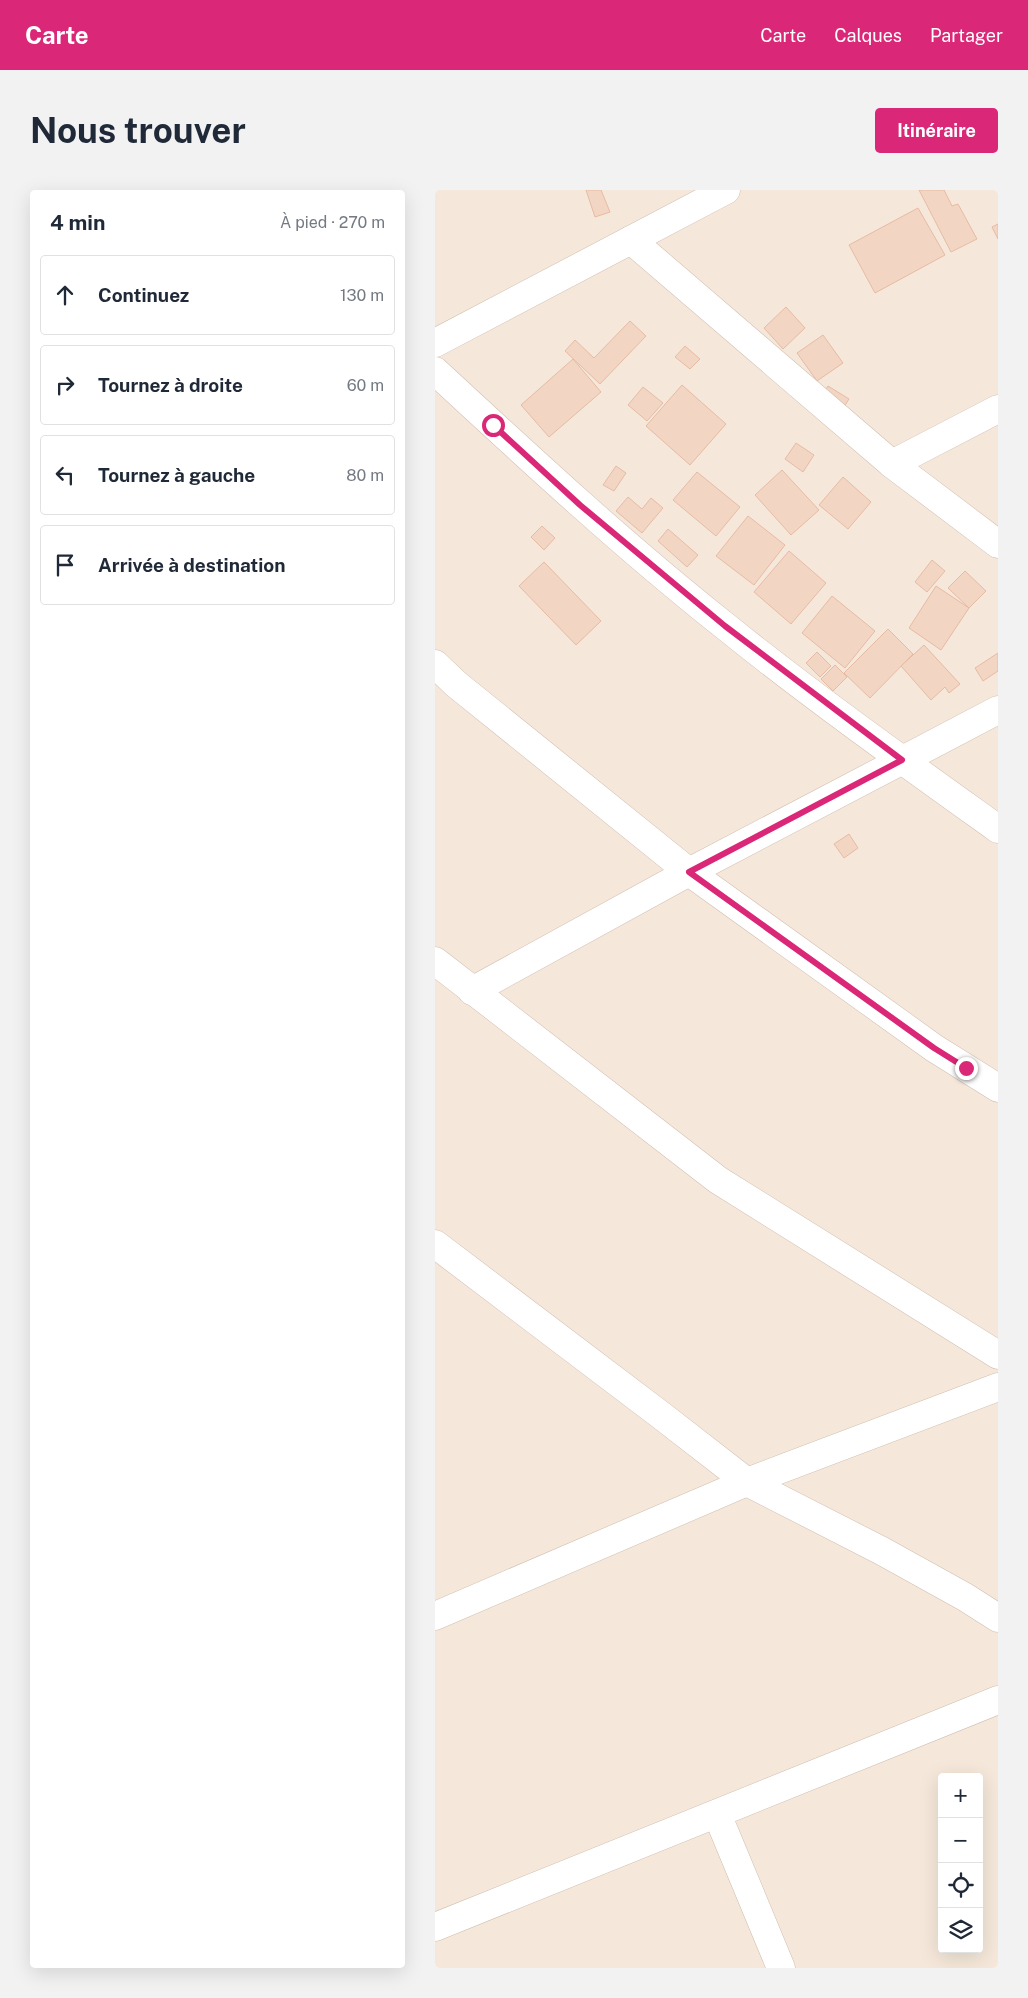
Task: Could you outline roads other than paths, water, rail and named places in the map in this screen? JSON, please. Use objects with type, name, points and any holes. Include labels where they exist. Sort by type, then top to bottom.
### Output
[{"type":"street","points":[[435,343],[726,190]]},
{"type":"street","points":[[631,240],[892,464],[998,544]]},
{"type":"street","points":[[435,371],[580,505],[725,626],[902,760],[998,829]]},
{"type":"street","points":[[892,464],[998,409]]},
{"type":"street","points":[[435,664],[456,684],[689,872],[934,1048],[998,1088]]},
{"type":"street","points":[[471,991],[689,872],[998,710]]},
{"type":"street","points":[[435,961],[471,991],[718,1180],[998,1355]]},
{"type":"street","points":[[435,1244],[747,1482],[881,1551],[965,1597],[998,1618]]},
{"type":"street","points":[[442,1605],[747,1482],[998,1387]]},
{"type":"street","points":[[435,1927],[998,1700]]},
{"type":"street","points":[[717,1814],[781,1968]]}]
